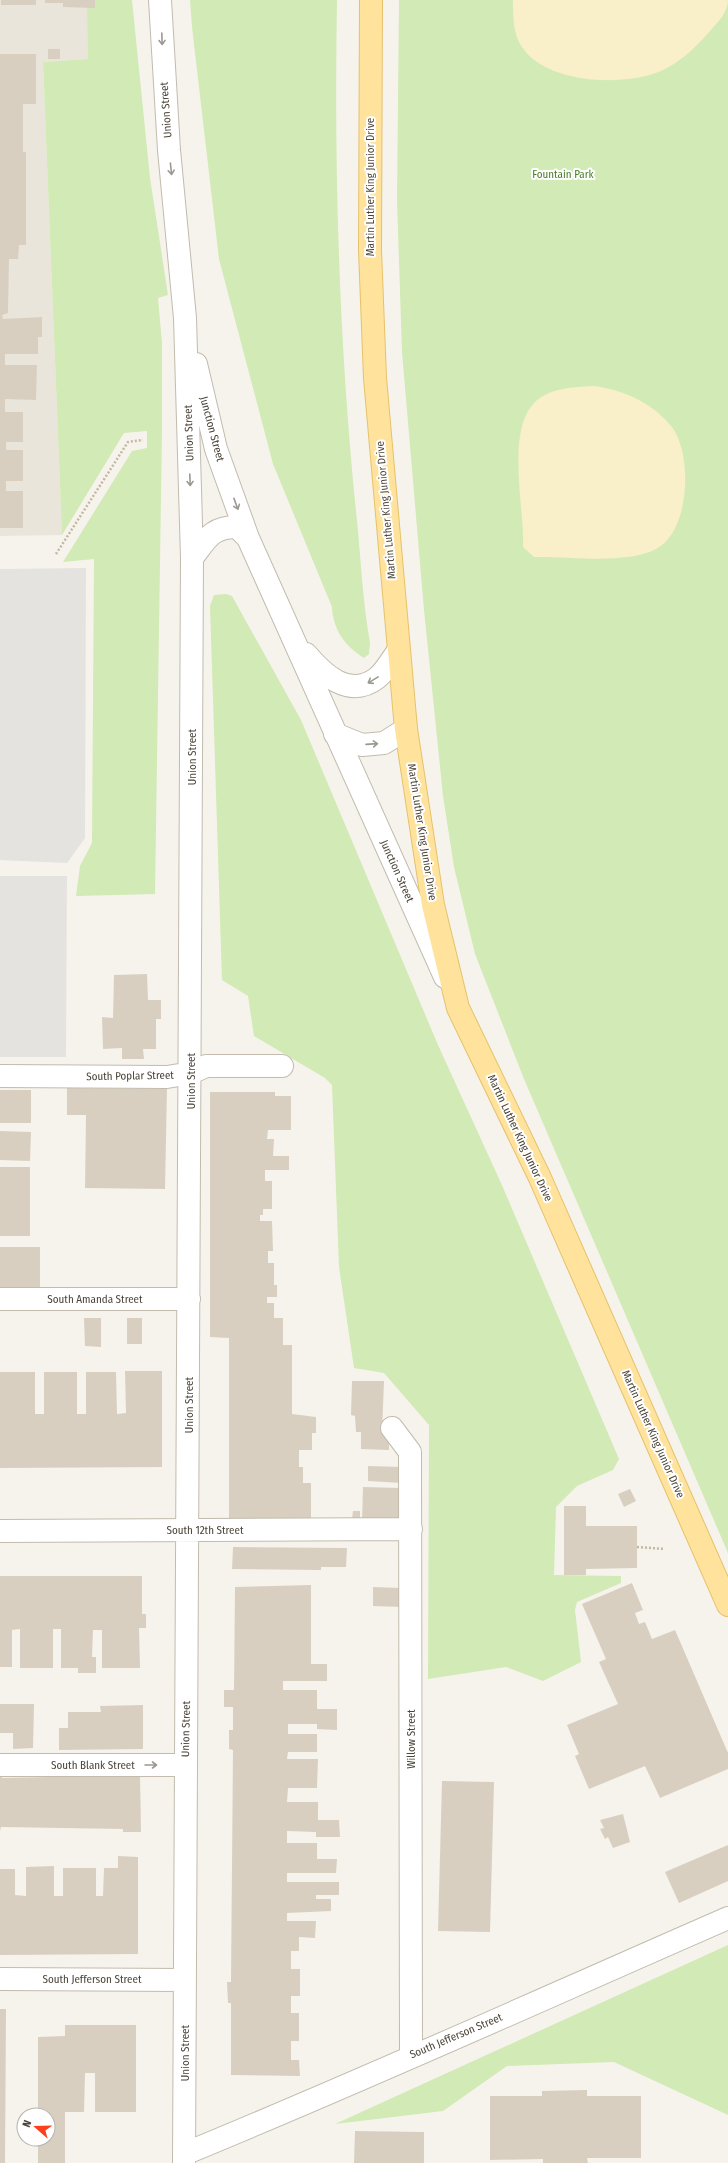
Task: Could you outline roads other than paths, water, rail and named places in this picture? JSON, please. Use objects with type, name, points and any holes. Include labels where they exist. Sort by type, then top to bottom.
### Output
[{"type":"main road","name":"Martin Luther King Junior Drive","points":[[371,0],[370,250],[375,378],[406,729],[433,905],[458,1008],[540,1178],[728,1605]]},
{"type":"street","name":"Union Street","points":[[160,0],[169,150],[185,318],[192,558],[191,1073],[184,2159]]},
{"type":"street","name":"Junction Street","points":[[185,318],[216,449],[248,538],[458,1008]]},
{"type":"street","name":"Junction Street","points":[[192,558],[208,537],[222,527],[237,527],[248,538]]},
{"type":"street","name":"Junction Street","points":[[296,643],[322,672],[339,684],[360,686],[377,678],[398,651]]},
{"type":"street","points":[[335,734],[362,745],[384,743],[406,729]]},
{"type":"street","name":"South Poplar Street","points":[[0,1076],[167,1077],[191,1073],[206,1066],[282,1066]]},
{"type":"street","name":"South Amanda Street","points":[[0,1299],[189,1299]]},
{"type":"street","name":"Willow Street","points":[[392,1428],[410,1452],[411,2056]]},
{"type":"street","name":"South 12th Street","points":[[0,1531],[411,1529]]},
{"type":"street","name":"South Blank Street","points":[[0,1765],[186,1765]]},
{"type":"street","name":"South Jefferson Street","points":[[184,2159],[411,2056],[728,1918]]},
{"type":"street","name":"South Jefferson Street","points":[[0,1979],[185,1980]]},
{"type":"park label","name":"Fountain Park","points":[[563,174]]}]
